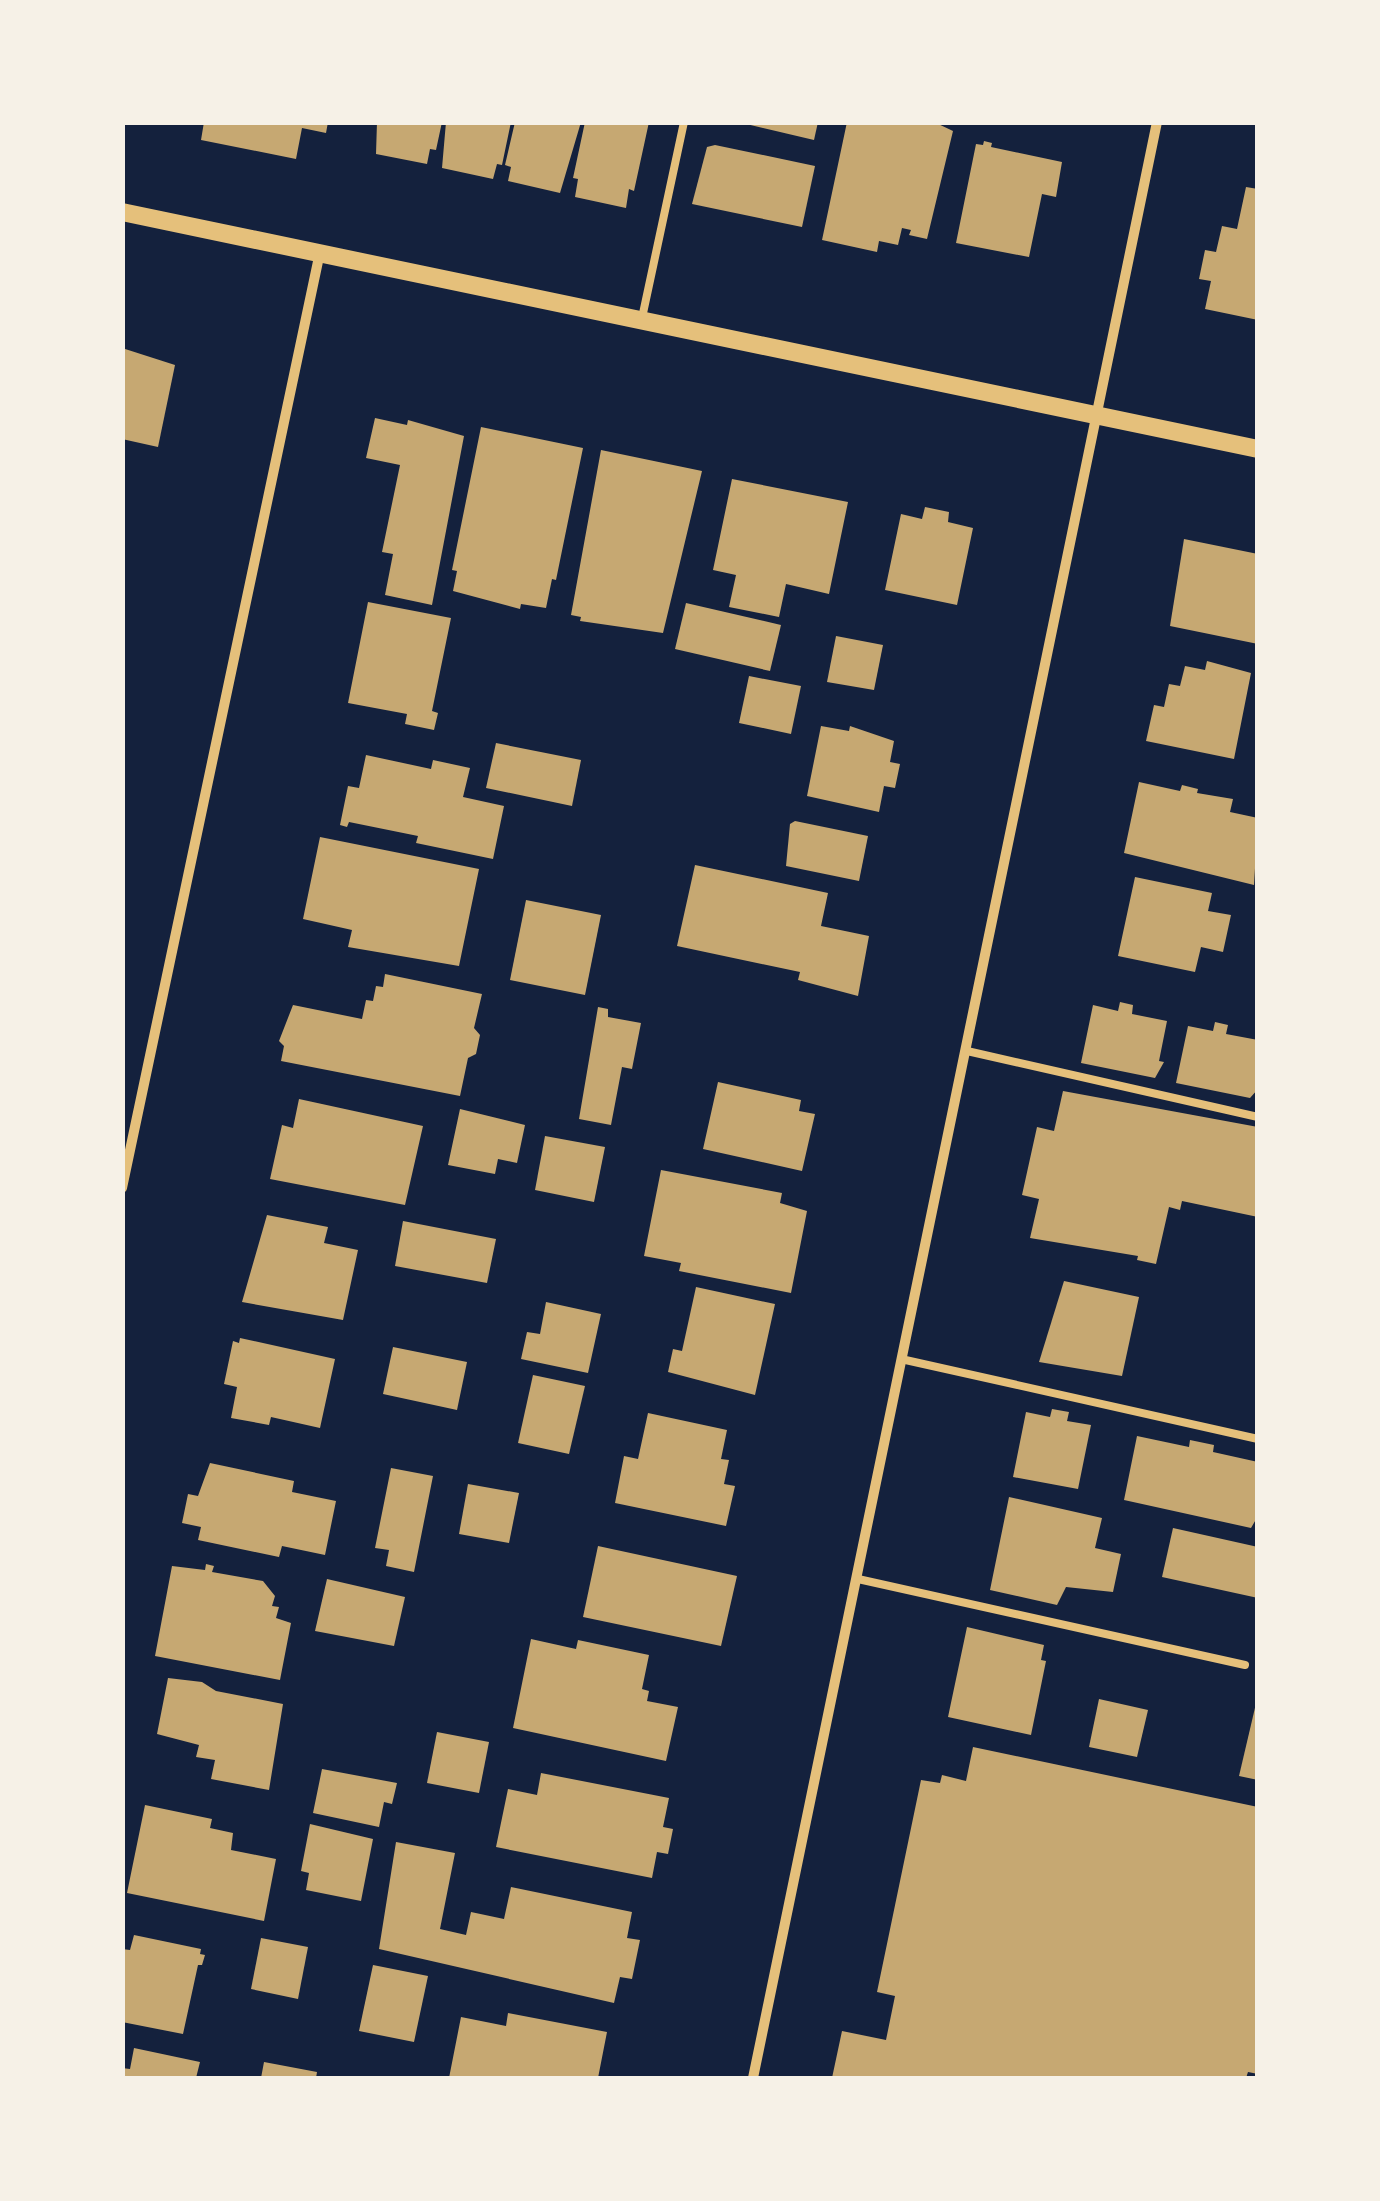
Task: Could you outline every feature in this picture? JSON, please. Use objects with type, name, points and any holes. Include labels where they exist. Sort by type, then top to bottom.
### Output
[{"type":"street","points":[[754,2078],[1157,122]]},
{"type":"street","points":[[122,212],[1258,449]]},
{"type":"street","points":[[122,1188],[320,252]]},
{"type":"lane","points":[[642,318],[684,122]]},
{"type":"lane","points":[[967,1051],[1258,1117]]},
{"type":"lane","points":[[901,1359],[1258,1439]]},
{"type":"lane","points":[[858,1579],[1246,1665]]},
{"type":"building","points":[[204,122],[328,122],[326,133],[302,128],[296,159],[201,140]]},
{"type":"building","points":[[377,122],[442,122],[436,150],[430,149],[427,164],[376,154]]},
{"type":"building","points":[[446,122],[511,122],[502,165],[497,164],[493,179],[442,168]]},
{"type":"building","points":[[515,122],[581,122],[560,193],[508,181],[511,167],[505,165]]},
{"type":"building","points":[[585,122],[649,122],[634,191],[629,189],[626,208],[575,197],[578,179],[573,178]]},
{"type":"building","points":[[738,122],[818,122],[814,140]]},
{"type":"building","points":[[847,122],[934,122],[953,131],[927,239],[909,235],[911,230],[902,228],[898,245],[879,241],[877,252],[822,240]]},
{"type":"building","points":[[984,141],[992,143],[991,147],[1062,162],[1056,197],[1042,194],[1029,257],[956,243],[976,144],[983,145]]},
{"type":"building","points":[[715,145],[815,166],[802,227],[692,204],[707,147]]},
{"type":"building","points":[[1246,187],[1258,189],[1258,320],[1205,309],[1211,281],[1199,279],[1205,250],[1216,252],[1222,226],[1237,229]]},
{"type":"building","points":[[122,348],[175,365],[158,447],[122,439]]},
{"type":"building","points":[[375,418],[407,425],[408,420],[464,436],[432,605],[385,595],[393,554],[382,552],[400,465],[366,458]]},
{"type":"building","points":[[481,427],[583,448],[556,580],[552,579],[546,608],[521,604],[520,609],[453,591],[457,571],[452,570]]},
{"type":"building","points":[[601,450],[702,471],[663,633],[580,621],[581,617],[571,615]]},
{"type":"building","points":[[732,479],[848,502],[829,594],[786,584],[779,617],[729,607],[736,575],[713,570]]},
{"type":"building","points":[[925,507],[949,512],[948,522],[973,528],[957,605],[885,590],[901,514],[922,519]]},
{"type":"building","points":[[1184,539],[1258,554],[1258,644],[1170,626]]},
{"type":"building","points":[[368,602],[451,618],[432,711],[438,713],[434,730],[405,724],[407,714],[348,703]]},
{"type":"building","points":[[686,603],[781,625],[770,671],[675,649]]},
{"type":"building","points":[[836,636],[883,645],[874,690],[827,682]]},
{"type":"building","points":[[1207,661],[1251,673],[1234,759],[1146,741],[1154,705],[1164,707],[1169,684],[1180,686],[1185,666],[1205,670]]},
{"type":"building","points":[[749,676],[801,686],[791,734],[739,723]]},
{"type":"building","points":[[821,726],[849,731],[850,726],[894,741],[890,762],[900,764],[895,788],[884,786],[879,812],[807,796]]},
{"type":"building","points":[[496,743],[581,760],[572,806],[486,788]]},
{"type":"building","points":[[366,755],[431,769],[433,760],[470,768],[463,797],[504,806],[493,859],[416,843],[418,836],[349,822],[347,827],[340,825],[348,786],[359,788]]},
{"type":"building","points":[[1139,782],[1180,791],[1182,785],[1198,789],[1197,793],[1233,799],[1230,812],[1258,818],[1254,885],[1124,853]]},
{"type":"building","points":[[795,821],[868,836],[859,881],[786,866],[790,824]]},
{"type":"building","points":[[320,837],[479,869],[459,966],[348,947],[352,930],[303,919]]},
{"type":"building","points":[[695,865],[828,893],[821,926],[869,936],[858,996],[798,980],[800,972],[677,946]]},
{"type":"building","points":[[1135,877],[1212,893],[1208,911],[1231,915],[1223,952],[1201,947],[1195,972],[1118,956]]},
{"type":"building","points":[[526,900],[601,915],[585,995],[510,980]]},
{"type":"building","points":[[385,974],[482,994],[474,1028],[480,1035],[476,1054],[468,1058],[460,1096],[281,1061],[284,1046],[279,1041],[293,1005],[362,1019],[366,1000],[373,1001],[376,986],[383,987]]},
{"type":"building","points":[[1120,1002],[1133,1005],[1132,1014],[1167,1021],[1159,1061],[1164,1062],[1155,1078],[1081,1063],[1093,1005],[1118,1011]]},
{"type":"building","points":[[598,1007],[608,1009],[608,1017],[641,1023],[632,1069],[622,1067],[611,1125],[579,1119]]},
{"type":"building","points":[[1215,1022],[1228,1025],[1226,1034],[1258,1040],[1258,1089],[1250,1098],[1176,1083],[1188,1026],[1213,1031]]},
{"type":"building","points":[[718,1082],[801,1100],[799,1111],[815,1114],[802,1171],[703,1149]]},
{"type":"building","points":[[1063,1091],[1258,1127],[1258,1217],[1182,1201],[1180,1210],[1169,1207],[1156,1264],[1137,1260],[1138,1256],[1030,1238],[1039,1199],[1022,1195],[1037,1127],[1054,1131]]},
{"type":"building","points":[[299,1099],[423,1126],[405,1205],[270,1179],[282,1125],[293,1128]]},
{"type":"building","points":[[460,1109],[525,1125],[517,1163],[498,1159],[495,1174],[448,1165]]},
{"type":"building","points":[[545,1136],[605,1147],[594,1202],[535,1190]]},
{"type":"building","points":[[661,1170],[782,1193],[780,1203],[807,1211],[791,1293],[679,1271],[681,1263],[644,1256]]},
{"type":"building","points":[[267,1215],[328,1227],[324,1243],[358,1250],[343,1320],[242,1302]]},
{"type":"building","points":[[403,1221],[496,1239],[487,1283],[395,1266]]},
{"type":"building","points":[[1064,1281],[1139,1297],[1122,1376],[1039,1362]]},
{"type":"building","points":[[696,1287],[775,1304],[755,1395],[668,1372],[673,1349],[682,1351]]},
{"type":"building","points":[[546,1302],[601,1314],[588,1373],[521,1359],[527,1332],[540,1334]]},
{"type":"building","points":[[240,1338],[335,1359],[320,1428],[271,1417],[269,1425],[231,1418],[237,1387],[224,1384],[233,1341],[239,1343]]},
{"type":"building","points":[[393,1347],[467,1362],[457,1410],[383,1394]]},
{"type":"building","points":[[533,1375],[585,1386],[569,1454],[518,1443]]},
{"type":"building","points":[[1052,1409],[1069,1412],[1067,1421],[1091,1425],[1078,1489],[1013,1477],[1026,1412],[1050,1417]]},
{"type":"building","points":[[648,1413],[727,1430],[721,1459],[729,1460],[724,1484],[735,1486],[726,1526],[615,1503],[624,1456],[638,1459]]},
{"type":"building","points":[[1137,1436],[1189,1447],[1190,1440],[1214,1445],[1213,1452],[1258,1462],[1258,1516],[1251,1528],[1124,1500]]},
{"type":"building","points":[[210,1463],[294,1481],[292,1492],[336,1501],[325,1555],[282,1546],[279,1557],[198,1540],[201,1527],[182,1523],[188,1494],[198,1496]]},
{"type":"building","points":[[391,1468],[433,1476],[414,1572],[386,1566],[389,1550],[375,1548]]},
{"type":"building","points":[[468,1484],[519,1493],[509,1543],[459,1534]]},
{"type":"building","points":[[1009,1497],[1102,1518],[1095,1548],[1121,1554],[1113,1592],[1066,1587],[1057,1605],[990,1590]]},
{"type":"building","points":[[1173,1528],[1258,1547],[1258,1598],[1162,1577]]},
{"type":"building","points":[[598,1546],[737,1576],[721,1646],[583,1617]]},
{"type":"building","points":[[206,1564],[214,1566],[212,1572],[263,1581],[275,1596],[272,1606],[279,1607],[276,1618],[291,1623],[280,1680],[155,1656],[172,1566],[205,1570]]},
{"type":"building","points":[[327,1579],[405,1597],[394,1646],[315,1631]]},
{"type":"building","points":[[967,1627],[1044,1645],[1041,1660],[1046,1661],[1031,1735],[948,1717]]},
{"type":"building","points":[[531,1639],[576,1649],[578,1640],[649,1655],[642,1689],[649,1691],[647,1701],[678,1707],[666,1761],[513,1728]]},
{"type":"building","points":[[168,1678],[202,1682],[216,1691],[283,1704],[269,1790],[211,1779],[215,1760],[196,1757],[199,1745],[157,1734]]},
{"type":"building","points":[[1258,1695],[1258,1780],[1239,1776]]},
{"type":"building","points":[[1099,1699],[1148,1710],[1137,1757],[1089,1747]]},
{"type":"building","points":[[437,1732],[489,1742],[479,1793],[427,1783]]},
{"type":"building","points":[[973,1747],[1258,1807],[1258,2074],[1248,2072],[1246,2078],[832,2078],[842,2031],[886,2040],[895,1996],[877,1992],[921,1780],[940,1783],[942,1775],[966,1781]]},
{"type":"building","points":[[322,1769],[397,1783],[392,1804],[384,1802],[379,1827],[313,1813]]},
{"type":"building","points":[[541,1773],[669,1798],[663,1827],[673,1829],[668,1854],[657,1852],[652,1878],[496,1847],[508,1789],[537,1795]]},
{"type":"building","points":[[145,1805],[212,1819],[210,1828],[233,1833],[231,1850],[276,1859],[264,1921],[127,1893]]},
{"type":"building","points":[[310,1824],[373,1839],[361,1901],[306,1890],[309,1873],[301,1871]]},
{"type":"building","points":[[396,1842],[455,1853],[440,1929],[466,1935],[471,1912],[504,1919],[511,1887],[632,1912],[627,1938],[640,1940],[632,1979],[620,1977],[614,2003],[379,1949]]},
{"type":"building","points":[[134,1935],[201,1949],[200,1954],[205,1955],[202,1965],[198,1965],[183,2034],[122,2022],[122,1949],[130,1950]]},
{"type":"building","points":[[261,1938],[308,1947],[298,1999],[251,1989]]},
{"type":"building","points":[[373,1965],[428,1976],[414,2042],[359,2031]]},
{"type":"building","points":[[508,2013],[607,2032],[598,2078],[449,2078],[461,2017],[506,2026]]},
{"type":"building","points":[[134,2048],[200,2062],[196,2078],[122,2078],[122,2068],[130,2069]]},
{"type":"building","points":[[264,2062],[317,2072],[316,2078],[261,2078]]}]
